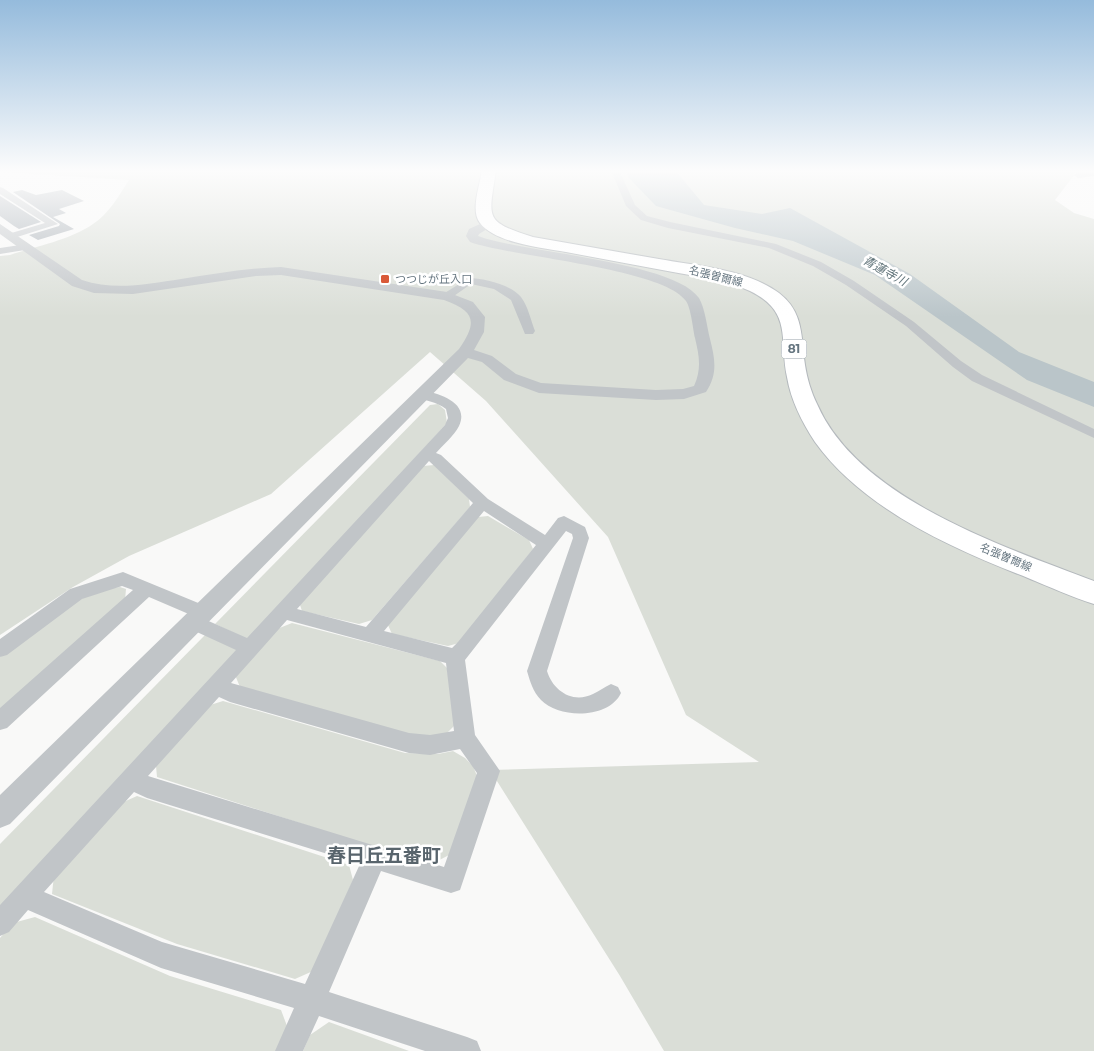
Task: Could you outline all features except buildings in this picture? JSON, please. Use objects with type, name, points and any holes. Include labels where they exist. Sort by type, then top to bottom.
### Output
[{"type":"main road","points":[[487,219],[489,224]]},
{"type":"main road","name":"名張曽爾線","points":[[489,224],[508,235],[530,241],[719,275],[746,283],[764,292],[784,308],[791,322],[795,365],[802,397],[823,436],[842,459],[869,482],[921,519],[988,550],[1094,593]]},
{"type":"street","points":[[11,236],[52,224],[44,219]]},
{"type":"street","points":[[648,219],[772,246],[817,264],[850,283],[910,324],[957,364],[977,378],[1094,434]]},
{"type":"street","points":[[465,352],[487,359],[510,377],[550,389],[656,395],[684,394],[700,389],[708,370],[693,300],[688,293],[662,281],[633,272],[474,239],[472,236],[473,232],[489,224]]},
{"type":"street","points":[[0,228],[76,282],[87,287],[103,290],[134,290],[256,272],[281,271],[447,296],[469,306],[479,318],[480,324],[478,332],[465,352],[0,814]]},
{"type":"street","points":[[0,252],[27,247]]},
{"type":"street","points":[[447,296],[469,281],[477,281],[498,287],[512,294],[519,302],[529,331]]},
{"type":"street","points":[[0,923],[452,426],[455,417],[453,409],[447,402],[423,394]]},
{"type":"street","points":[[426,455],[436,458],[482,503],[548,544]]},
{"type":"street","points":[[370,635],[482,503]]},
{"type":"street","points":[[455,657],[465,648],[564,522],[579,531],[581,538],[538,671],[539,679],[550,696],[571,705],[584,706],[596,703],[611,693]]},
{"type":"street","points":[[0,649],[76,594],[122,579],[146,589],[244,645]]},
{"type":"street","points":[[0,721],[146,589]]},
{"type":"street","points":[[284,612],[455,657]]},
{"type":"street","points":[[132,779],[146,788],[451,881],[489,771],[465,738],[455,657]]},
{"type":"street","points":[[216,686],[230,693],[409,743],[440,745],[465,738]]},
{"type":"street","points":[[289,1051],[375,858]]},
{"type":"street","points":[[24,896],[161,955],[312,1000],[467,1051]]},
{"type":"shaded area","points":[[1094,219],[1094,1051],[664,1051],[620,976],[490,770],[759,762],[686,715],[608,537],[486,401],[430,352],[271,494],[129,556],[73,587],[0,635],[0,256],[10,255],[53,242],[84,230],[98,220]]},
{"type":"shaded area","points":[[438,404],[445,410],[447,423],[249,640],[215,624],[430,405]]},
{"type":"shaded area","points":[[434,465],[469,499],[470,507],[372,620],[359,624],[302,611],[299,602],[423,466]]},
{"type":"shaded area","points":[[488,516],[529,540],[533,549],[459,643],[448,646],[392,634],[387,623],[478,517]]},
{"type":"shaded area","points":[[120,587],[126,589],[125,600],[0,711],[0,657],[72,604],[104,590]]},
{"type":"shaded area","points":[[292,623],[440,661],[447,668],[456,724],[445,735],[415,736],[240,687],[235,675],[277,629]]},
{"type":"shaded area","points":[[205,635],[240,651],[0,912],[0,844]]},
{"type":"shaded area","points":[[223,701],[405,753],[438,754],[453,751],[465,758],[473,766],[477,776],[449,855],[430,865],[157,777],[156,766],[207,706]]},
{"type":"shaded area","points":[[137,796],[349,865],[353,880],[313,971],[295,979],[177,944],[52,894],[54,875],[119,804]]},
{"type":"shaded area","points":[[35,917],[170,976],[281,1010],[287,1026],[276,1051],[0,1051],[0,938],[13,923]]},
{"type":"shaded area","points":[[329,1022],[409,1051],[303,1051],[310,1035]]},
{"type":"water","name":"青蓮寺川","points":[[703,219],[810,219],[910,274],[1019,352],[1094,382],[1094,407],[1027,380],[875,275],[793,241]]},
{"type":"place","name":"つつじが丘入口","points":[[385,279]]},
{"type":"district","name":"春日丘五番町","points":[[384,855]]}]
